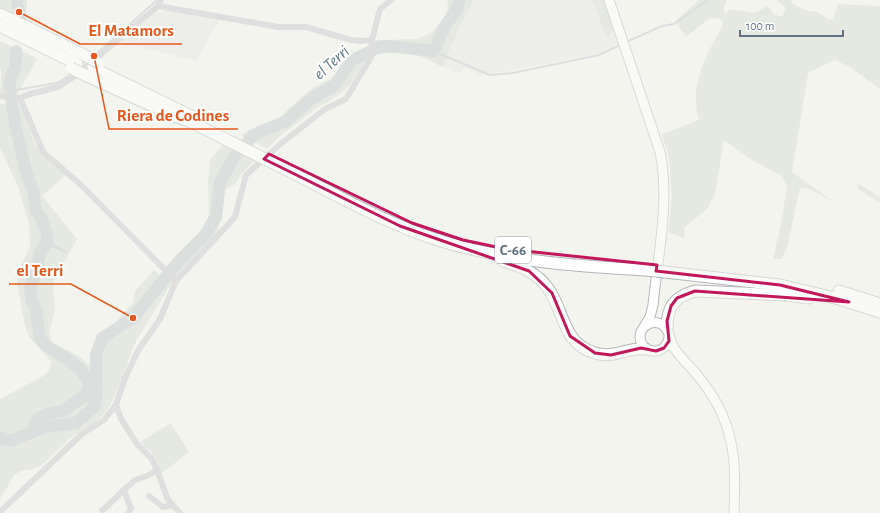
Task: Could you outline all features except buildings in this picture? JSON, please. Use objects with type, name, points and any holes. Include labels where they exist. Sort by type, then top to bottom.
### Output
[{"type":"highway","points":[[0,14],[78,62]]},
{"type":"highway","name":"C-66","points":[[0,22],[92,69],[152,96],[362,208],[400,226],[435,239],[480,252],[557,262],[647,267]]},
{"type":"highway","name":"C-66","points":[[0,26],[78,62]]},
{"type":"highway","points":[[0,34],[78,62]]},
{"type":"highway","points":[[92,69],[176,117],[234,140]]},
{"type":"highway","name":"C-66","points":[[273,160],[383,211],[445,235],[483,245],[665,269],[782,278],[836,290],[880,304]]},
{"type":"highway","points":[[480,252],[524,268],[537,276],[552,294],[570,336],[587,350],[602,355],[611,355],[646,348]]},
{"type":"highway","name":"C-66","points":[[665,269],[780,286],[820,294],[880,312]]},
{"type":"highway","points":[[665,329],[670,306],[677,298],[694,291],[786,295],[836,303],[849,302]]},
{"type":"main road","points":[[609,0],[657,145],[663,168],[664,196],[653,305],[650,317],[640,335],[640,340],[646,348],[652,351],[660,350],[681,358]]},
{"type":"main road","points":[[653,305],[655,315],[665,329],[673,346],[681,358],[699,377],[719,408],[730,438],[735,468],[734,513]]},
{"type":"main road","points":[[644,327],[651,323],[665,329]]},
{"type":"main road","points":[[660,350],[667,345],[665,329]]},
{"type":"street","points":[[2,96],[18,97],[58,87],[64,84],[158,6],[161,0]]},
{"type":"street","points":[[0,512],[83,433],[104,420],[116,405],[127,372],[139,349],[160,318],[176,281],[235,217],[246,175],[278,146],[325,110],[346,98],[370,57],[372,40],[380,8],[391,0]]},
{"type":"street","points":[[158,6],[278,27],[306,26],[351,40],[372,40]]},
{"type":"street","points":[[18,97],[43,152],[81,185],[176,281]]},
{"type":"street","points":[[116,405],[121,419],[138,444],[152,459],[168,500],[180,513]]},
{"type":"street","points":[[102,510],[135,480],[147,476],[157,470]]},
{"type":"street","points":[[124,490],[131,508],[128,513]]},
{"type":"street","points":[[149,496],[163,507],[173,505]]},
{"type":"highlighted area","points":[[269,154],[412,223],[463,240],[506,249],[657,265],[656,271],[780,285],[849,302],[695,291],[677,298],[671,306],[667,321],[669,341],[664,348],[656,351],[641,348],[611,355],[595,353],[570,336],[552,293],[529,271],[400,226],[264,159]]},
{"type":"shaded area","points":[[0,0],[27,0],[27,13],[33,25],[0,9]]},
{"type":"shaded area","points":[[447,0],[474,0],[460,26],[442,67],[425,58],[409,54],[388,53],[368,56],[352,82],[342,93],[314,110],[278,138],[267,149],[241,135],[280,117],[311,89],[330,79],[346,64],[354,52],[365,48],[376,40],[418,39],[432,32],[444,18],[448,7]]},
{"type":"shaded area","points":[[474,0],[592,0],[607,39],[615,27],[620,42],[606,52],[511,71],[480,75],[464,68],[462,73],[458,73],[442,67],[460,26]]},
{"type":"shaded area","points":[[592,0],[605,0],[615,27],[607,39]]},
{"type":"shaded area","points":[[699,0],[727,0],[724,8],[725,14],[730,9],[755,13],[768,6],[775,15],[782,17],[786,8],[776,0],[791,0],[792,3],[804,10],[818,12],[829,20],[833,19],[838,4],[880,6],[880,89],[850,67],[835,60],[808,73],[792,172],[834,202],[809,189],[800,188],[787,248],[782,259],[773,259],[782,219],[787,186],[782,176],[750,159],[724,140],[715,193],[708,208],[684,228],[685,239],[668,232],[672,199],[669,158],[662,134],[699,120],[696,108],[696,95],[701,71],[705,59],[723,26],[721,19],[710,18],[686,37],[675,21]]},
{"type":"shaded area","points":[[168,10],[220,19],[196,61],[120,42],[154,14]]},
{"type":"shaded area","points":[[0,41],[37,58],[18,93],[0,94]]},
{"type":"shaded area","points":[[12,103],[21,107],[36,146],[42,154],[66,175],[42,196],[77,239],[53,283],[55,309],[49,334],[53,343],[79,356],[88,365],[93,364],[102,337],[113,328],[120,316],[133,303],[135,291],[154,270],[161,276],[195,242],[209,215],[208,181],[210,160],[223,144],[255,160],[242,173],[235,184],[225,190],[218,231],[213,240],[176,276],[136,341],[108,409],[99,419],[69,439],[41,466],[31,470],[22,471],[14,475],[0,500],[0,399],[45,375],[49,370],[51,361],[29,337],[25,326],[17,282],[21,265],[30,247],[29,223],[18,187],[0,147],[0,104]]},
{"type":"shaded area","points":[[859,184],[880,197],[880,203],[858,189],[857,186]]},
{"type":"shaded area","points":[[171,423],[189,452],[161,474],[158,463],[152,453],[140,442]]},
{"type":"waterway","points":[[17,0],[20,17]]},
{"type":"waterway","name":"el Terri","points":[[0,437],[5,440],[13,440],[45,427],[76,423],[94,407],[97,393],[96,355],[102,338],[133,318],[178,262],[205,235],[216,217],[220,182],[234,157],[251,138],[261,131],[285,122],[311,99],[335,85],[351,61],[377,48],[387,46],[433,51],[437,46],[446,24],[456,11],[459,0]]},
{"type":"waterway","points":[[626,42],[662,26],[674,24],[708,0]]},
{"type":"waterway","points":[[94,56],[156,1]]},
{"type":"waterway","points":[[433,51],[490,75],[513,73],[599,55],[620,45]]},
{"type":"waterway","points":[[16,51],[15,67],[9,84],[15,124],[25,168],[33,191],[36,211],[41,217],[47,234],[47,243],[40,252],[37,270],[30,288],[32,301],[36,310],[40,338],[45,345],[80,369],[89,386],[86,395],[63,411],[38,418],[33,432]]},
{"type":"waterway","points":[[10,91],[57,83],[69,76]]},
{"type":"waterway","points":[[47,243],[66,252]]},
{"type":"place","name":"El Matamors","points":[[19,12]]},
{"type":"place","name":"Riera de Codines","points":[[94,56]]},
{"type":"place","name":"el Terri","points":[[133,318]]}]
